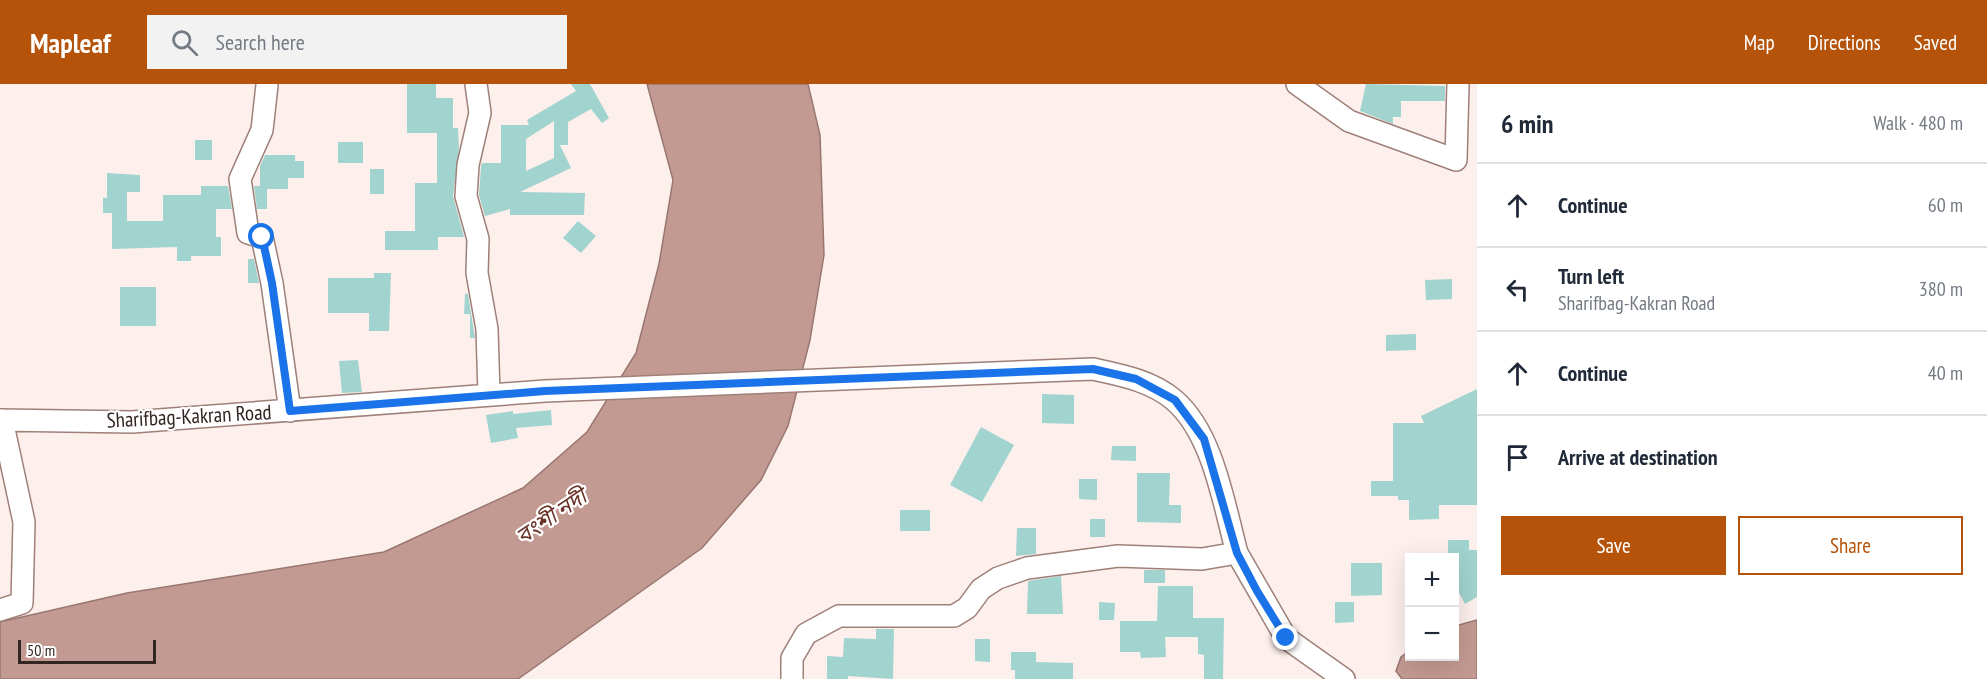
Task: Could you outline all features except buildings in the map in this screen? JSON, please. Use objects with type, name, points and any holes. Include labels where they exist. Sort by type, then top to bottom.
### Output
[{"type":"street","points":[[476,84],[480,114],[468,165],[466,196],[478,239],[477,273],[487,329],[489,395]]},
{"type":"street","points":[[1297,84],[1349,121],[1456,160],[1458,84]]},
{"type":"street","points":[[267,85],[262,130],[240,179],[248,233],[262,237],[272,283],[290,411]]},
{"type":"street","name":"Sharifbag-Kakran Road","points":[[1,420],[132,422],[545,391],[1093,369],[1136,379],[1175,400],[1204,439],[1237,553],[1257,591],[1286,638],[1342,679]]},
{"type":"street","points":[[0,610],[22,603],[24,522],[1,420]]},
{"type":"street","points":[[792,679],[792,658],[806,634],[839,616],[954,616],[967,608],[981,590],[998,578],[1027,568],[1118,556],[1202,559],[1237,553]]},
{"type":"water","name":"বংশী নদী","points":[[647,84],[808,84],[820,135],[824,255],[810,340],[788,426],[761,480],[702,548],[518,679],[0,679],[0,622],[127,593],[384,552],[523,488],[587,432],[636,353],[659,264],[673,180]]},
{"type":"water","points":[[1477,620],[1477,679],[1402,679],[1396,671],[1401,657],[1405,654],[1405,661],[1459,661],[1459,625]]},
{"type":"route","points":[[262,237],[272,283],[290,411],[545,391],[817,379],[1093,369],[1136,379],[1175,400],[1204,439],[1237,553],[1286,638]]}]
